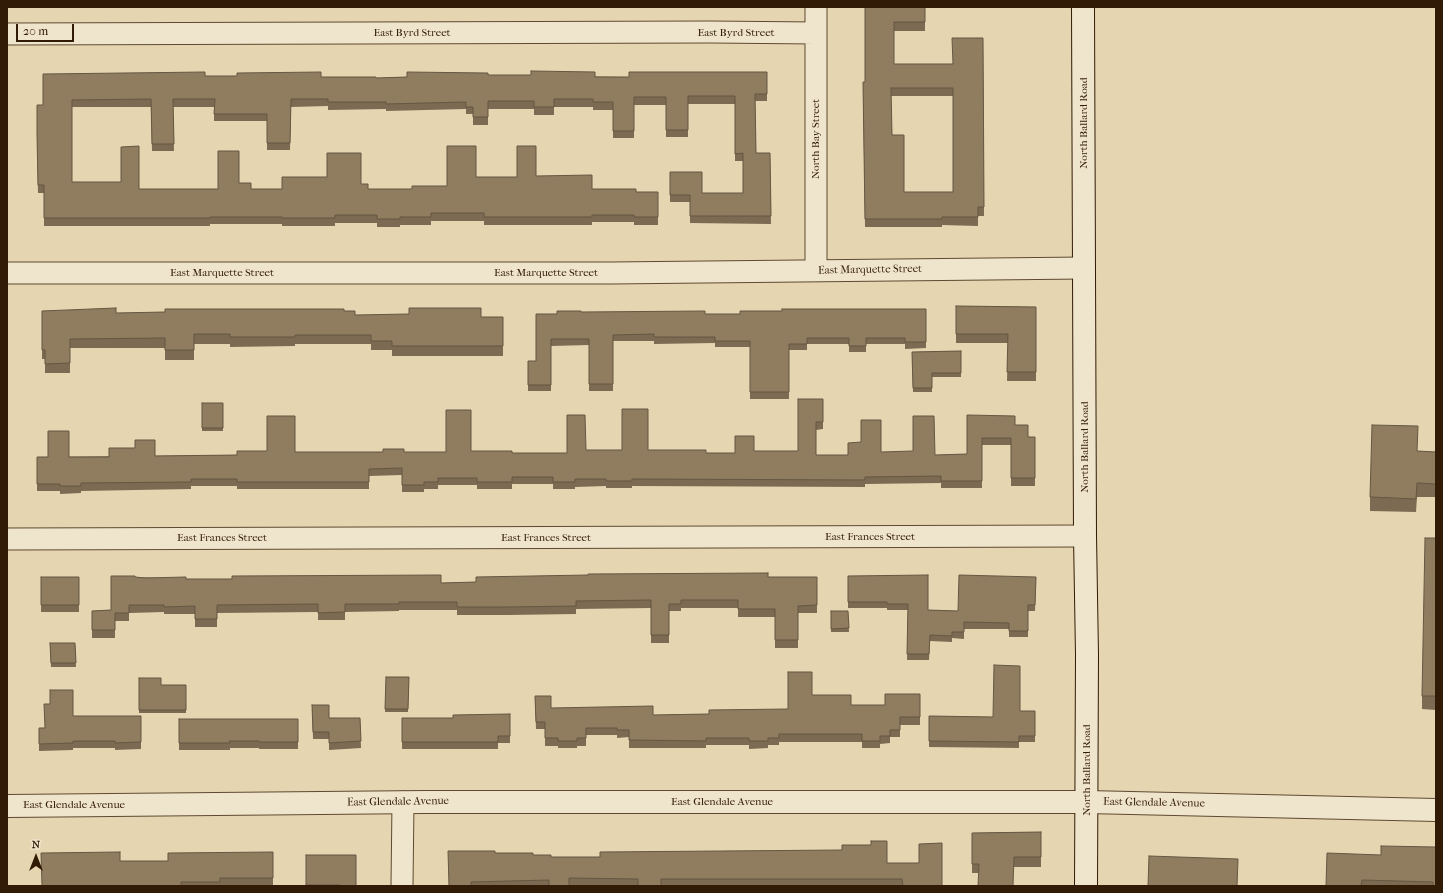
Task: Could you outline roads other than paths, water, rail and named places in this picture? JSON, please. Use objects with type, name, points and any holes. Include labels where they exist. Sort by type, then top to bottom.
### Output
[{"type":"street","name":"North Bay Street","points":[[816,7],[816,271]]},
{"type":"street","name":"North Ballard Road","points":[[1083,7],[1087,802],[1086,886]]},
{"type":"street","name":"East Byrd Street","points":[[7,34],[686,32],[816,34]]},
{"type":"street","name":"East Marquette Street","points":[[7,273],[611,272],[1084,268]]},
{"type":"street","name":"East Frances Street","points":[[7,538],[1085,536]]},
{"type":"street","name":"East Glendale Avenue","points":[[7,806],[403,802],[1087,802],[1436,810]]},
{"type":"street","points":[[402,886],[403,802]]}]
